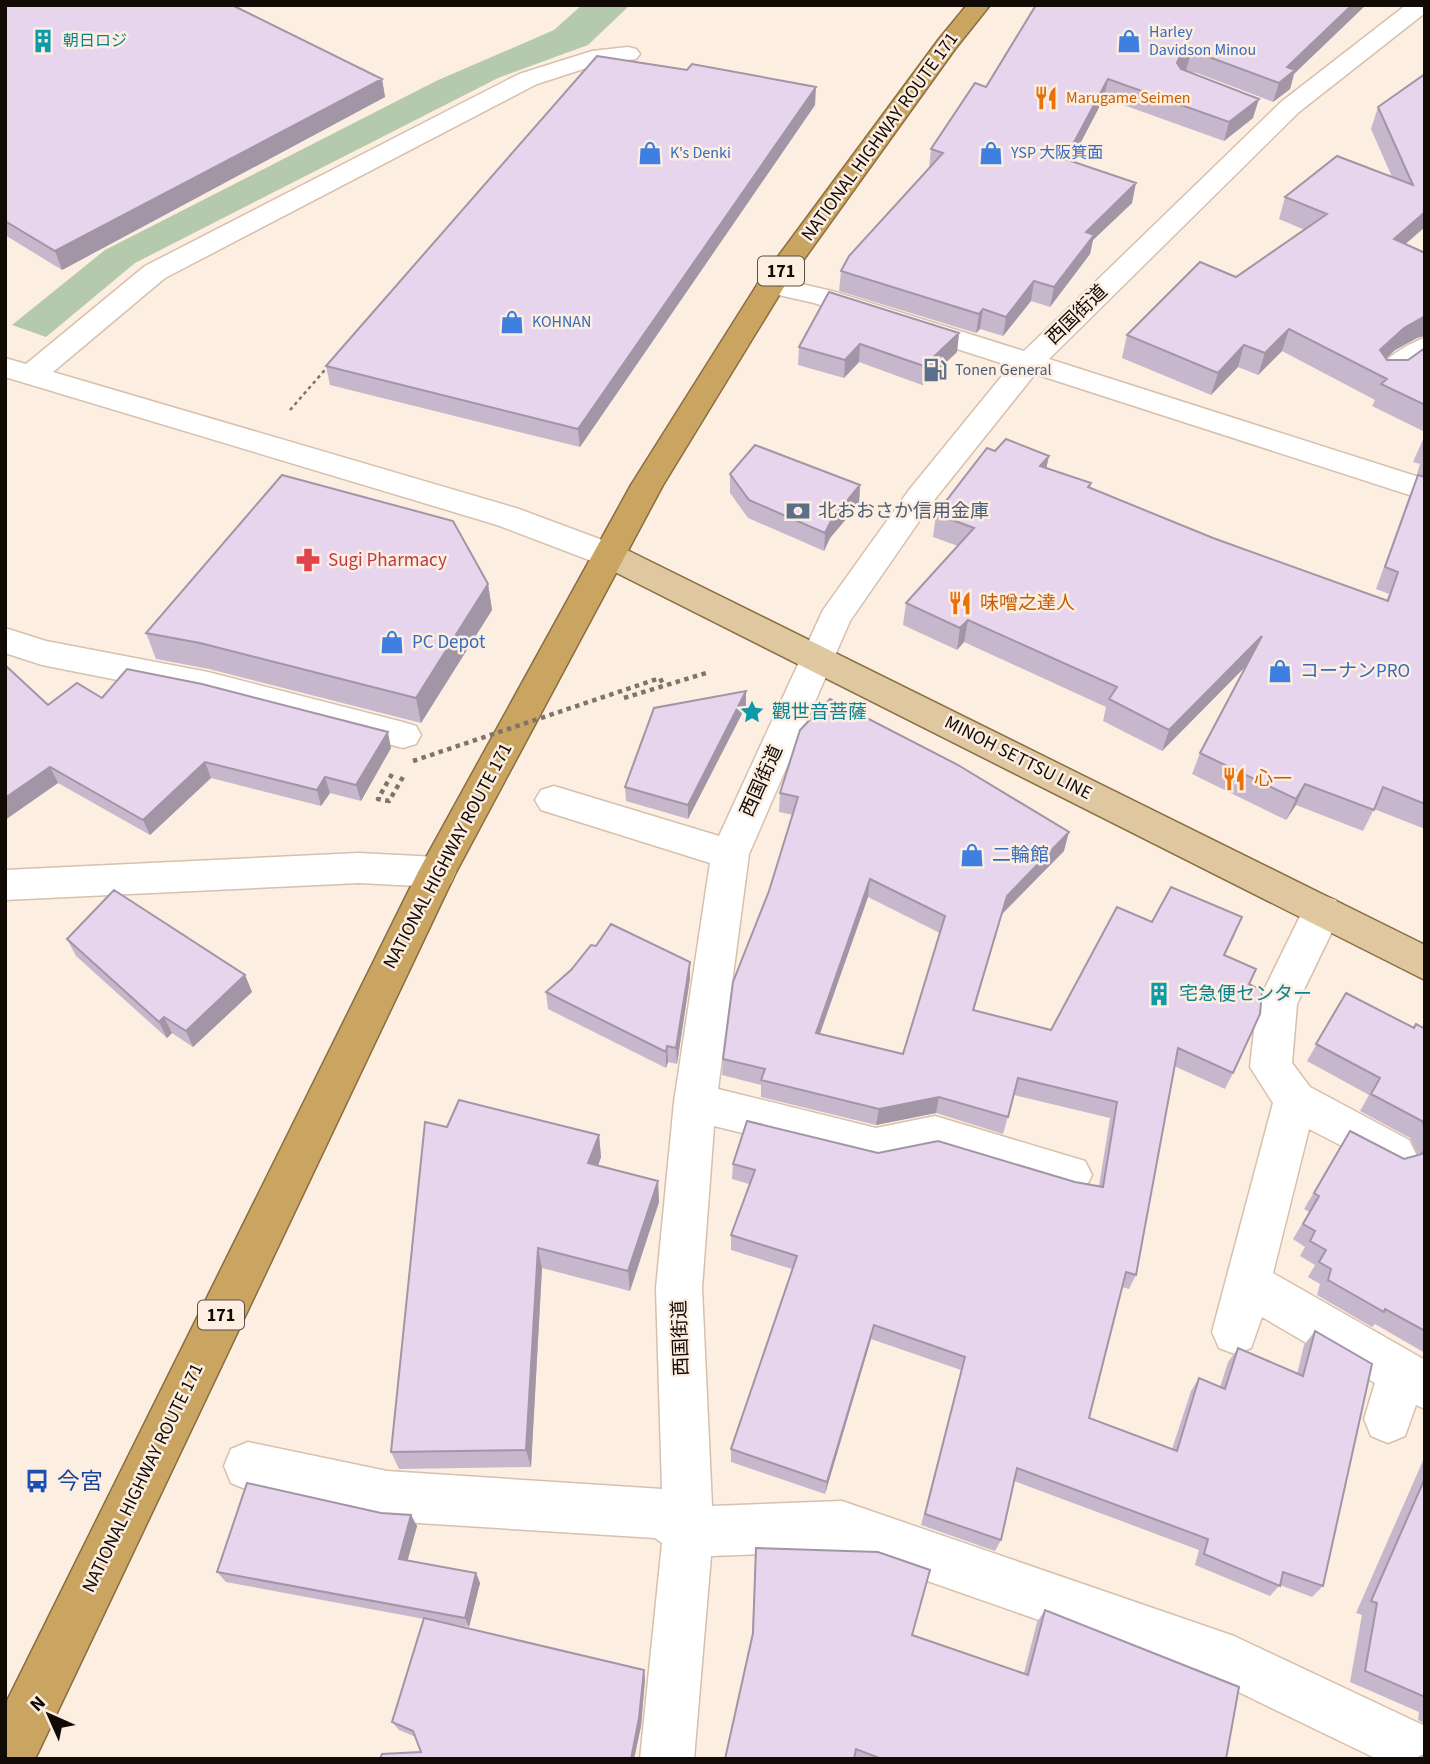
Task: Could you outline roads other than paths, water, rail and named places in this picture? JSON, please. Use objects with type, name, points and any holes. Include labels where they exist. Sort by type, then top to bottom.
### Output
[{"type":"highway","name":"NATIONAL HIGHWAY ROUTE 171","points":[[7,1759],[437,872],[647,485],[771,285],[947,44],[979,5]]},
{"type":"main road","name":"MINOH SETTSU LINE","points":[[609,555],[1425,964]]},
{"type":"street","name":"西国街道","points":[[667,1759],[688,1532],[679,1288],[695,1102],[730,854],[835,618],[920,497],[1029,362],[1269,112],[1421,5]]},
{"type":"street","points":[[18,371],[155,272],[528,79],[600,56],[628,54]]},
{"type":"street","points":[[771,285],[822,297],[1425,490]]},
{"type":"street","points":[[1389,374],[1425,346]]},
{"type":"street","points":[[18,371],[508,517],[609,555]]},
{"type":"street","points":[[5,640],[42,653],[208,685],[403,735]]},
{"type":"street","points":[[554,800],[730,854]]},
{"type":"street","points":[[5,885],[359,868],[437,872]]},
{"type":"street","points":[[1322,911],[1277,1004],[1271,1067],[1295,1100],[1394,1154]]},
{"type":"street","points":[[1234,1332],[1295,1100]]},
{"type":"street","points":[[695,1102],[876,1147],[935,1135],[1070,1175]]},
{"type":"street","points":[[1247,1283],[1413,1379],[1388,1419]]},
{"type":"street","points":[[248,1466],[387,1496],[664,1514],[688,1532],[842,1526],[1234,1662],[1425,1754]]},
{"type":"place","name":"朝日ロジ","points":[[43,41]]},
{"type":"place","name":"Harley Davidson Minou","points":[[1129,41]]},
{"type":"place","name":"Marugame Seimen","points":[[1046,98]]},
{"type":"place","name":"K's Denki","points":[[650,153]]},
{"type":"place","name":"YSP 大阪箕面","points":[[991,153]]},
{"type":"place","name":"KOHNAN","points":[[512,322]]},
{"type":"place","name":"Tonen General","points":[[935,370]]},
{"type":"place","name":"北おおさか信用金庫","points":[[798,511]]},
{"type":"place","name":"Sugi Pharmacy","points":[[308,560]]},
{"type":"place","name":"味噌之達人","points":[[960,603]]},
{"type":"place","name":"PC Depot","points":[[392,642]]},
{"type":"place","name":"コーナンPRO","points":[[1280,671]]},
{"type":"place","name":"觀世音菩薩","points":[[752,712]]},
{"type":"place","name":"心一","points":[[1234,779]]},
{"type":"place","name":"二輪館","points":[[972,855]]},
{"type":"place","name":"宅急便センター","points":[[1159,994]]},
{"type":"place","name":"今宮","points":[[37,1481]]}]
